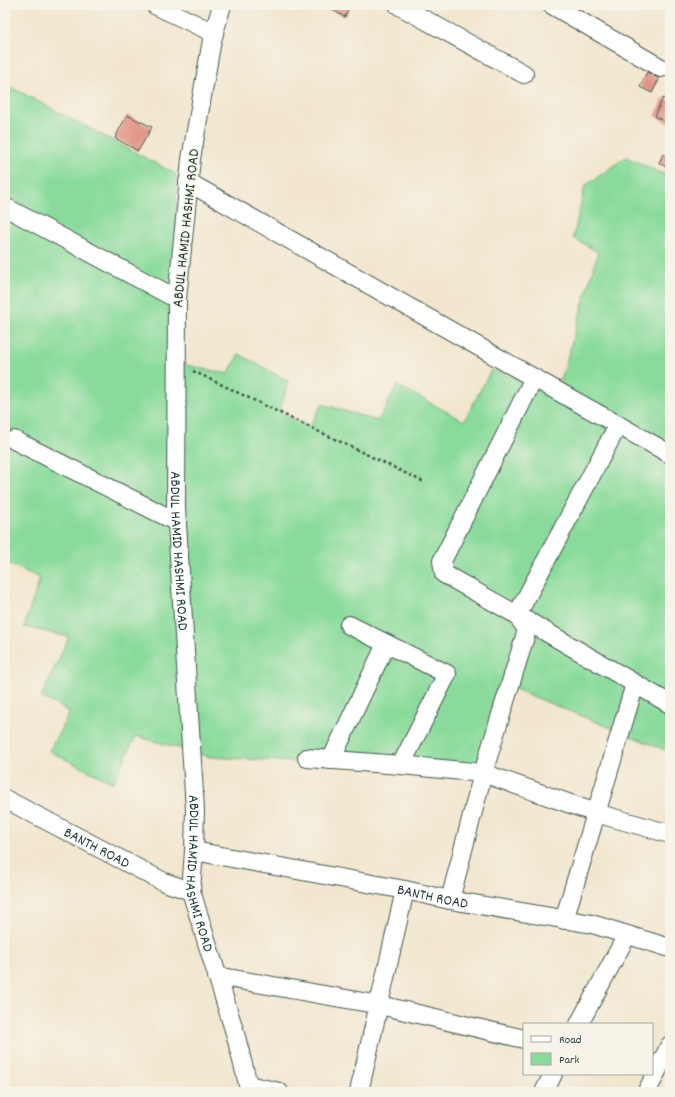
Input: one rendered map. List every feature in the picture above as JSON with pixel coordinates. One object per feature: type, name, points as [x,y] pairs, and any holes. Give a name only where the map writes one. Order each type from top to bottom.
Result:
[{"type":"street","points":[[155,5],[214,33]]},
{"type":"street","name":"ABDUL HAMID HASHMI ROAD","points":[[222,5],[214,33],[191,159],[177,299],[177,522],[195,809],[191,891],[235,1033],[249,1088]]},
{"type":"street","points":[[398,5],[524,74]]},
{"type":"street","points":[[552,5],[661,68]]},
{"type":"street","points":[[188,182],[670,454]]},
{"type":"street","points":[[5,207],[177,299]]},
{"type":"street","points":[[534,378],[442,561],[444,574],[670,704]]},
{"type":"street","points":[[517,615],[618,425]]},
{"type":"street","points":[[14,440],[177,522]]},
{"type":"street","points":[[450,900],[483,773],[527,630],[517,615]]},
{"type":"street","points":[[349,625],[447,674],[402,765]]},
{"type":"street","points":[[331,760],[386,644]]},
{"type":"street","points":[[564,920],[635,684]]},
{"type":"street","points":[[307,758],[483,773],[596,813],[670,834]]},
{"type":"street","name":"BANTH ROAD","points":[[5,798],[164,882],[191,891]]},
{"type":"street","name":"BANTH ROAD","points":[[194,851],[405,890],[450,900],[592,924],[670,948]]},
{"type":"street","points":[[359,1092],[380,1006],[405,890]]},
{"type":"street","points":[[580,1023],[627,934]]},
{"type":"street","points":[[217,976],[380,1006],[523,1038]]},
{"type":"street","points":[[647,1092],[670,1045]]},
{"type":"street","points":[[544,1092],[552,1075]]},
{"type":"street","points":[[249,1088],[279,1092]]},
{"type":"path","points":[[177,363],[424,482]]},
{"type":"green space","points":[[5,84],[176,174],[177,363],[228,374],[239,354],[288,381],[280,412],[309,427],[322,404],[378,421],[397,385],[464,421],[491,370],[558,391],[598,252],[573,238],[585,186],[626,157],[670,177],[670,752],[510,687],[483,773],[210,757],[136,736],[113,783],[49,751],[70,712],[41,697],[69,637],[24,627],[40,578],[5,562]]},
{"type":"building","points":[[328,5],[350,5],[345,17],[327,7]]},
{"type":"building","points":[[647,72],[659,79],[652,93],[640,87]]},
{"type":"building","points":[[663,98],[670,101],[670,125],[655,116]]},
{"type":"building","points":[[127,115],[152,127],[138,151],[115,138]]},
{"type":"building","points":[[663,154],[670,158],[670,169],[659,163]]}]
